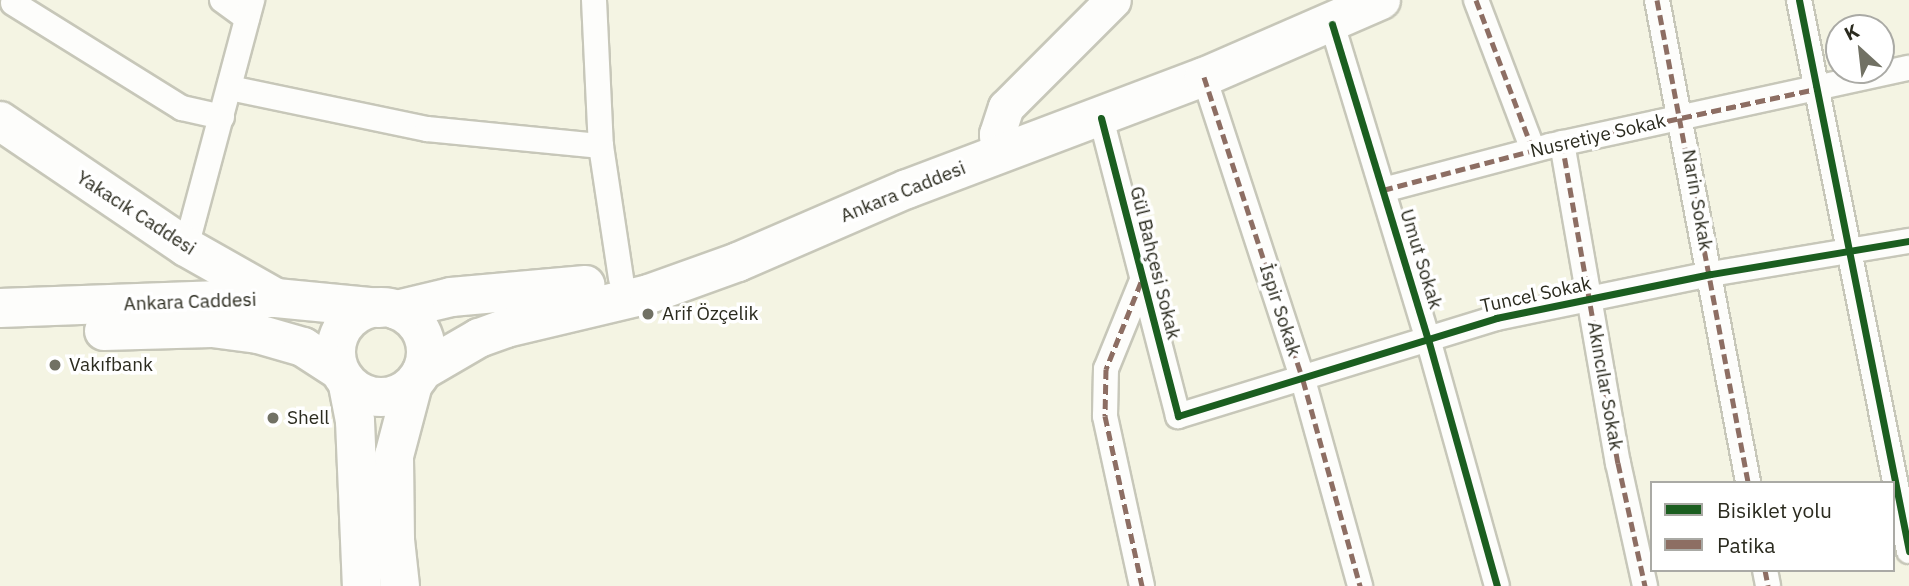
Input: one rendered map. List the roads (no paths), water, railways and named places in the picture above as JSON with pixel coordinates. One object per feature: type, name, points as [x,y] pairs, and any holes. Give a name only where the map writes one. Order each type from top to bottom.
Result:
[{"type":"main road","name":"Ankara Caddesi","points":[[0,332],[212,328],[258,334],[303,347],[341,377],[378,397],[417,378],[479,338],[538,318],[677,285],[1151,79],[1334,12],[1381,0]]},
{"type":"main road","name":"Ankara Caddesi","points":[[0,308],[276,299],[388,309],[451,297],[621,279],[719,245],[849,187],[998,144],[1101,118],[1204,77],[1334,12]]},
{"type":"main road","name":"Yakacık Caddesi","points":[[0,121],[186,247],[276,299]]},
{"type":"main road","points":[[182,301],[200,278],[197,263],[186,247]]},
{"type":"main road","points":[[362,586],[355,421],[335,349],[342,329],[358,315],[388,309],[415,321],[426,339],[394,456],[395,540],[401,586]]},
{"type":"street","points":[[186,247],[250,9],[222,0]]},
{"type":"street","points":[[594,0],[600,146],[621,279]]},
{"type":"street","points":[[998,144],[1006,107],[1113,0]]},
{"type":"street","points":[[1476,0],[1533,150]]},
{"type":"street","name":"Narin Sokak","points":[[1657,0],[1683,117],[1748,481]]},
{"type":"street","points":[[1799,0],[1895,481]]},
{"type":"street","points":[[11,4],[182,108],[222,117]]},
{"type":"street","name":"Umut Sokak","points":[[1334,12],[1497,586]]},
{"type":"street","name":"Nusretiye Sokak","points":[[1383,190],[1562,143],[1909,68]]},
{"type":"street","name":"İspir Sokak","points":[[1204,77],[1303,380],[1360,586]]},
{"type":"street","points":[[230,88],[427,129],[600,146]]},
{"type":"street","name":"Gül Bahçesi Sokak","points":[[1101,118],[1178,416]]},
{"type":"street","name":"Akıncılar Sokak","points":[[1562,143],[1645,586]]},
{"type":"street","name":"Tuncel Sokak","points":[[1178,416],[1303,380],[1496,318],[1711,274],[1909,241]]},
{"type":"street","points":[[1142,586],[1109,453],[1105,416],[1106,369],[1143,278]]},
{"type":"street","points":[[1895,482],[1909,551]]},
{"type":"place","name":"Arif Özçelik","points":[[648,314]]},
{"type":"place","name":"Vakıfbank","points":[[55,365]]},
{"type":"place","name":"Shell","points":[[273,418]]}]
